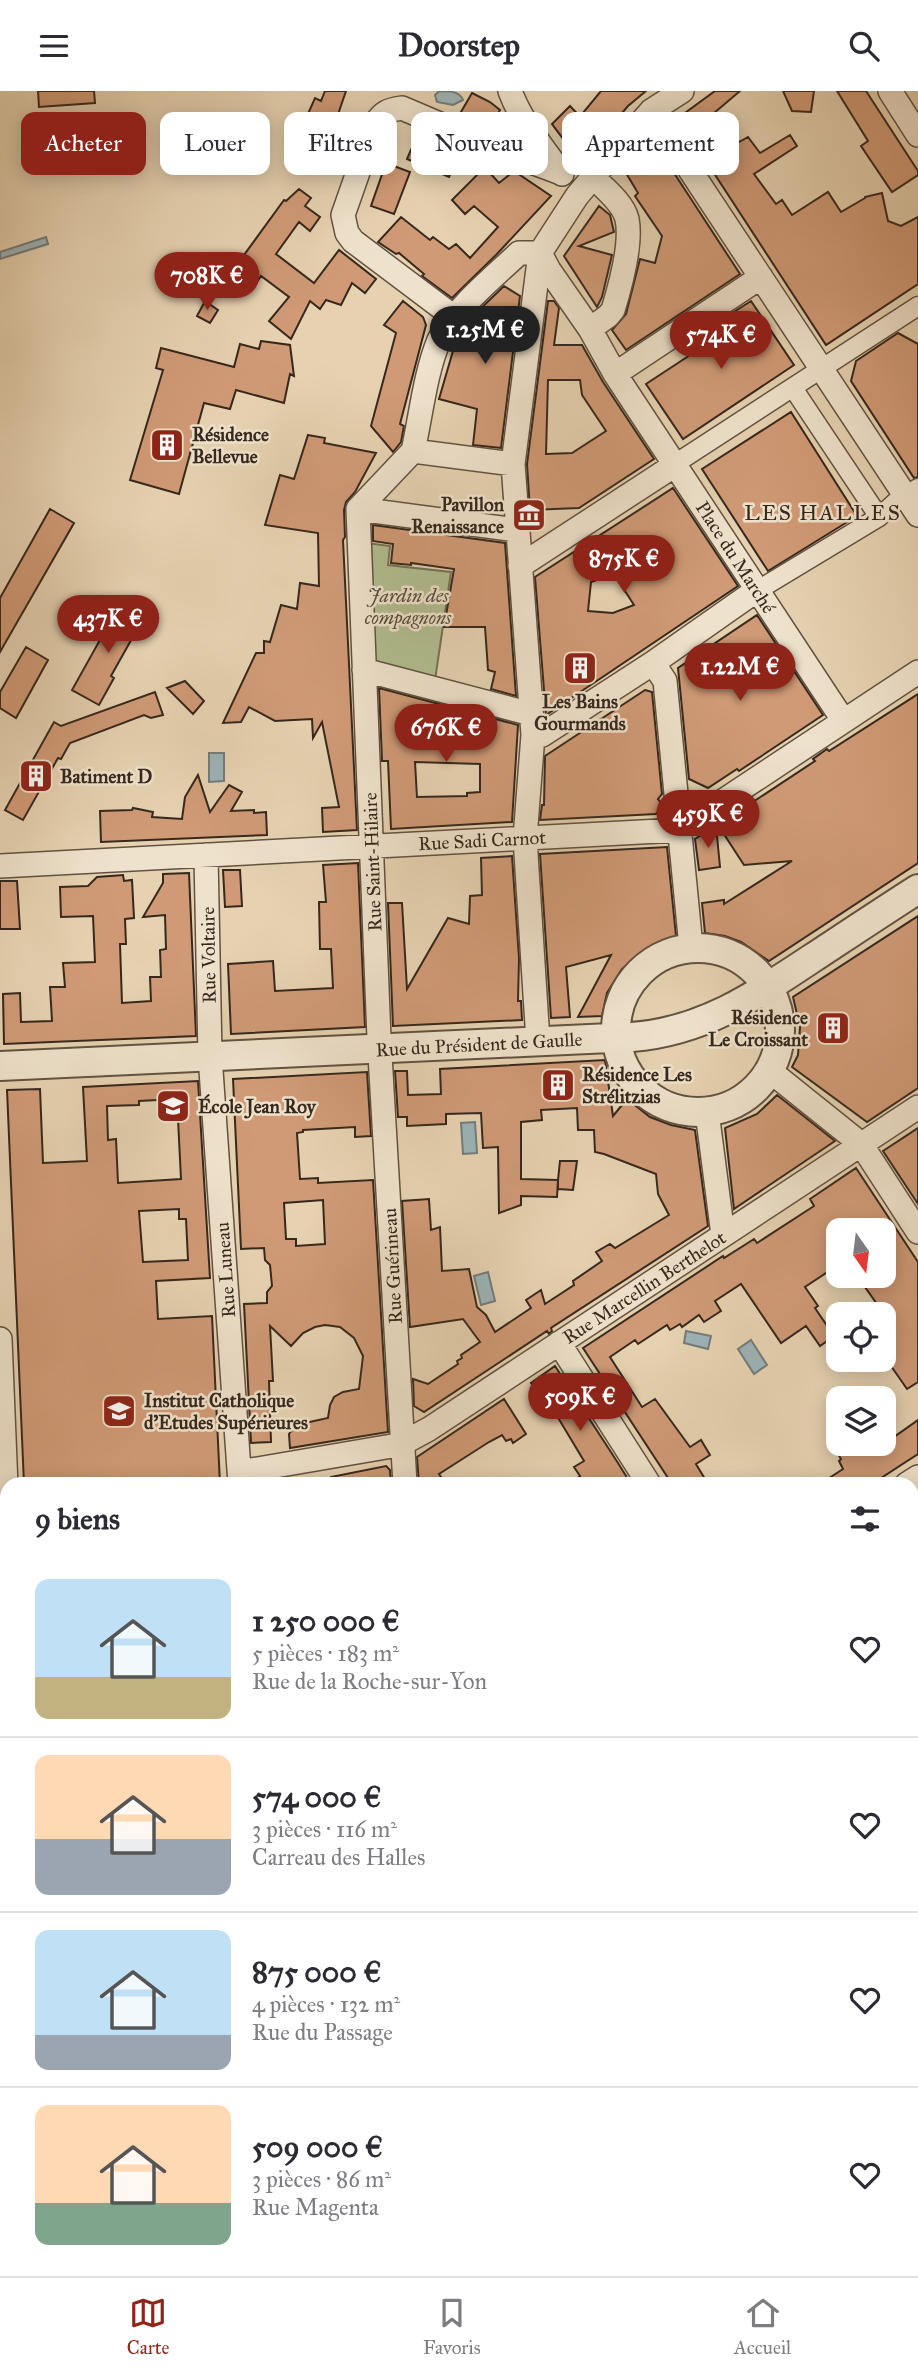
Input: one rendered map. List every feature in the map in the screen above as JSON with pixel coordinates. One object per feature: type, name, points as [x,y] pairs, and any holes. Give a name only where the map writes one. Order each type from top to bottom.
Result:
[{"type":"street","points":[[510,91],[520,112]]},
{"type":"street","points":[[538,1041],[525,838],[532,725],[513,464],[540,253],[577,196],[593,177],[651,111],[682,91]]},
{"type":"street","points":[[890,91],[918,135]]},
{"type":"street","points":[[411,112],[402,108],[389,110],[382,114],[375,124],[343,215],[347,233],[353,241],[454,317]]},
{"type":"street","points":[[364,670],[532,725],[542,735],[763,587],[914,499],[822,369],[651,111]]},
{"type":"street","points":[[548,155],[577,196]]},
{"type":"street","points":[[548,168],[561,173]]},
{"type":"street","points":[[590,328],[613,310],[626,259],[627,218],[616,200],[593,177]]},
{"type":"street","points":[[358,509],[413,451],[433,360],[440,339],[454,317],[519,253],[540,253]]},
{"type":"street","name":"Place du Marché","points":[[540,253],[590,328],[615,374],[679,462],[763,587],[843,720]]},
{"type":"street","points":[[615,374],[761,278]]},
{"type":"street","points":[[520,566],[918,306]]},
{"type":"street","points":[[793,388],[879,517]]},
{"type":"street","points":[[413,451],[513,464]]},
{"type":"street","points":[[358,509],[517,530]]},
{"type":"street","name":"Rue Saint-Hilaire","points":[[358,509],[379,1048]]},
{"type":"street","points":[[653,663],[665,681],[691,947]]},
{"type":"street","points":[[679,829],[843,720],[917,676]]},
{"type":"street","name":"Rue Sadi Carnot","points":[[0,866],[679,829]]},
{"type":"street","name":"Rue Voltaire","points":[[206,855],[210,1056]]},
{"type":"street","name":"Rue du Président de Gaulle","points":[[0,1066],[653,1035],[699,1024],[751,999],[918,889]]},
{"type":"street","points":[[691,947],[720,950],[754,969],[769,987],[779,1014],[780,1044],[770,1072],[758,1087],[743,1099],[707,1112],[670,1108],[653,1100],[627,1073],[620,1056],[615,1025],[621,1001],[629,985],[640,971],[654,960],[691,947]]},
{"type":"street","name":"Rue Guérineau","points":[[379,1048],[405,1477]]},
{"type":"street","name":"Rue Luneau","points":[[210,1056],[240,1477]]},
{"type":"street","points":[[770,1072],[861,1144],[918,1231]]},
{"type":"street","name":"Rue Marcellin Berthelot","points":[[245,1477],[403,1443],[429,1429],[918,1107]]},
{"type":"street","points":[[707,1112],[723,1235]]},
{"type":"street","points":[[0,1339],[6,1477]]},
{"type":"street","points":[[559,1343],[645,1477]]},
{"type":"green space","name":"Jardin des compagnons","points":[[367,543],[390,546],[388,565],[451,572],[435,680],[373,666]]},
{"type":"water","points":[[439,91],[456,93],[463,100],[453,105],[437,102],[435,95]]},
{"type":"water","points":[[46,237],[48,244],[0,259],[0,252]]},
{"type":"water","points":[[209,753],[224,753],[224,781],[209,782]]},
{"type":"water","points":[[475,1122],[477,1153],[463,1154],[461,1123]]},
{"type":"water","points":[[488,1272],[495,1301],[481,1305],[474,1276]]},
{"type":"water","points":[[686,1331],[711,1336],[708,1349],[684,1343]]},
{"type":"water","points":[[751,1340],[767,1365],[754,1374],[738,1349]]},
{"type":"building","points":[[38,91],[94,91],[95,103],[39,107]]},
{"type":"building","points":[[325,91],[346,91],[339,112],[309,112],[315,98],[321,101]]},
{"type":"building","points":[[601,91],[646,91],[623,112],[584,112]]},
{"type":"building","points":[[715,91],[740,91],[715,112],[686,112]]},
{"type":"building","points":[[783,91],[814,91],[811,112],[792,111]]},
{"type":"building","points":[[837,91],[866,91],[918,171],[918,175],[892,192],[861,146],[868,141]]},
{"type":"building","points":[[472,93],[500,110],[499,112],[461,112]]},
{"type":"building","points":[[570,106],[576,112],[564,112]]},
{"type":"building","points":[[562,114],[562,137],[552,124]]},
{"type":"building","points":[[790,135],[797,146],[754,174],[776,204],[782,200],[792,215],[828,192],[841,212],[865,197],[882,193],[888,221],[901,226],[918,217],[918,284],[826,345],[715,175],[739,175],[739,142],[748,137],[760,153]]},
{"type":"building","points":[[397,167],[410,172],[394,214],[371,206],[382,175],[397,175]]},
{"type":"building","points":[[477,175],[492,175],[499,183],[509,175],[520,175],[551,196],[452,298],[422,276],[424,274],[399,253],[396,254],[378,242],[401,217],[430,240],[433,237],[449,249],[456,244],[470,258],[498,227],[474,206],[465,214],[452,200]]},
{"type":"building","points":[[627,175],[675,175],[740,274],[626,350],[612,330],[626,314],[640,259],[655,263],[662,236],[635,196],[638,193]]},
{"type":"building","points":[[299,189],[311,198],[305,206],[320,217],[310,231],[299,222],[276,254],[314,283],[339,250],[376,279],[365,293],[352,283],[341,305],[326,300],[320,309],[310,301],[291,339],[269,321],[289,297],[261,276],[257,282],[236,266],[284,200]]},
{"type":"building","points":[[599,206],[610,215],[614,232],[579,246],[612,255],[597,307],[564,256]]},
{"type":"building","points":[[504,286],[520,296],[501,448],[473,445],[477,409],[439,399],[457,336]]},
{"type":"building","points":[[205,301],[218,310],[210,323],[197,316]]},
{"type":"building","points":[[403,301],[423,317],[426,325],[400,424],[404,426],[401,442],[393,452],[371,426],[396,333],[384,325]]},
{"type":"building","points":[[548,301],[554,301],[559,308],[554,345],[582,345],[654,459],[579,508],[530,510],[527,464]],"holes":[[[548,380],[580,380],[582,395],[606,431],[572,453],[546,454]]]},
{"type":"building","points":[[751,301],[794,365],[683,439],[646,384],[719,336],[712,326]]},
{"type":"building","points":[[898,333],[918,344],[918,477],[914,478],[851,381],[856,361]]},
{"type":"building","points":[[261,341],[290,345],[294,376],[290,374],[284,403],[236,390],[230,409],[204,403],[179,494],[130,480],[163,370],[156,368],[161,348],[234,367],[240,344],[259,349]]},
{"type":"building","points":[[791,412],[857,516],[768,571],[702,469]]},
{"type":"building","points":[[308,435],[325,438],[324,443],[376,453],[355,492],[346,502],[344,510],[343,540],[357,830],[323,832],[322,808],[339,807],[322,722],[313,738],[312,719],[275,721],[249,707],[241,722],[223,723],[256,653],[264,653],[264,641],[270,642],[281,605],[297,609],[300,583],[319,586],[318,533],[265,525],[280,475],[294,479]]},
{"type":"building","points":[[673,488],[738,586],[546,715],[535,577]],"holes":[[[614,574],[634,605],[613,613],[588,611],[591,582]]]},
{"type":"building","points":[[50,509],[74,523],[0,652],[0,598]]},
{"type":"building","points":[[373,525],[505,543],[516,696],[491,689],[495,672],[488,670],[485,627],[444,627],[454,569],[391,563],[393,544],[373,541]]},
{"type":"building","points":[[120,604],[144,617],[111,676],[114,678],[99,705],[72,690]]},
{"type":"building","points":[[757,615],[823,715],[739,771],[737,769],[708,788],[689,779],[678,668]]},
{"type":"building","points":[[26,647],[48,660],[16,718],[0,708],[0,692]]},
{"type":"building","points":[[185,681],[204,701],[193,714],[167,688]]},
{"type":"building","points":[[379,688],[518,725],[512,822],[391,829],[388,761],[382,761]],"holes":[[[415,762],[480,764],[480,792],[467,793],[467,796],[417,797]]]},
{"type":"building","points":[[645,690],[652,692],[662,794],[658,799],[663,806],[656,814],[540,820],[544,805],[545,756]]},
{"type":"building","points":[[155,692],[163,715],[151,718],[144,715],[70,743],[61,759],[58,758],[23,820],[5,810],[54,722],[61,726]]},
{"type":"building","points":[[918,694],[918,863],[769,961],[741,942],[705,933],[702,903],[724,900],[724,904],[792,861],[744,865],[718,825],[815,761],[813,759],[827,749],[829,751]]},
{"type":"building","points":[[198,775],[210,812],[229,785],[242,792],[231,811],[266,812],[267,835],[101,842],[100,811],[133,808],[153,812],[152,817],[182,819],[185,797]]},
{"type":"building","points":[[716,826],[720,867],[699,870],[695,839]]},
{"type":"building","points":[[667,847],[676,936],[651,947],[622,969],[607,993],[602,1016],[578,1017],[611,955],[566,967],[570,1017],[551,1018],[540,854]]},
{"type":"building","points":[[512,856],[519,958],[518,1001],[521,1001],[522,1020],[393,1026],[388,903],[402,903],[407,989],[448,918],[469,924],[470,896],[482,895],[481,858]]},
{"type":"building","points":[[358,863],[365,1027],[231,1034],[228,964],[273,961],[275,991],[333,988],[331,949],[320,949],[319,902],[326,902],[323,865]]},
{"type":"building","points":[[223,870],[240,870],[242,906],[225,907]]},
{"type":"building","points":[[189,873],[196,1036],[4,1044],[3,994],[20,993],[21,1022],[52,1021],[50,987],[65,987],[63,963],[95,962],[93,916],[61,917],[60,887],[88,886],[97,877],[123,875],[124,881],[132,880],[134,918],[125,919],[126,944],[120,944],[122,1003],[151,1001],[150,977],[161,977],[160,950],[166,949],[165,915],[143,917],[163,883],[163,874]]},
{"type":"building","points":[[0,881],[17,881],[20,929],[0,929]]},
{"type":"building","points":[[918,916],[918,1088],[867,1122],[792,1067],[798,1055],[800,1027],[793,997]]},
{"type":"building","points":[[605,1060],[613,1116],[627,1099],[650,1117],[695,1130],[708,1226],[551,1328],[549,1334],[547,1331],[424,1412],[414,1406],[413,1379],[428,1384],[458,1364],[461,1355],[480,1342],[463,1319],[410,1327],[402,1201],[429,1199],[431,1230],[440,1227],[442,1271],[469,1269],[477,1307],[486,1315],[495,1332],[531,1308],[526,1300],[541,1290],[545,1304],[574,1285],[573,1281],[602,1261],[596,1252],[610,1244],[615,1248],[669,1215],[658,1194],[656,1174],[595,1152],[594,1130],[578,1130],[577,1108],[541,1110],[542,1120],[521,1122],[521,1179],[558,1180],[557,1197],[521,1196],[521,1205],[499,1213],[498,1147],[483,1148],[481,1113],[446,1114],[446,1124],[407,1126],[407,1117],[398,1117],[395,1071],[407,1071],[408,1095],[441,1094],[440,1069]]},
{"type":"building","points":[[367,1072],[371,1136],[355,1137],[355,1127],[303,1130],[297,1133],[300,1179],[318,1178],[318,1183],[373,1180],[388,1432],[290,1448],[289,1434],[296,1425],[328,1418],[334,1397],[359,1389],[363,1356],[354,1338],[340,1327],[315,1327],[303,1333],[291,1346],[270,1326],[273,1381],[269,1381],[271,1442],[251,1443],[244,1304],[267,1303],[267,1292],[272,1286],[270,1265],[265,1260],[264,1248],[241,1249],[233,1079]],"holes":[[[323,1200],[325,1244],[296,1246],[296,1239],[286,1239],[284,1203]]]},
{"type":"building","points":[[198,1081],[210,1278],[156,1281],[158,1319],[212,1316],[220,1477],[24,1477],[7,1090],[40,1089],[43,1163],[87,1161],[83,1087]],"holes":[[[177,1099],[181,1179],[118,1183],[116,1139],[108,1140],[107,1106],[139,1105],[139,1101]],[[179,1209],[179,1219],[186,1219],[188,1260],[143,1262],[139,1211]]]},
{"type":"building","points":[[777,1095],[835,1141],[734,1209],[725,1128],[757,1114]]},
{"type":"building","points":[[918,1128],[918,1204],[883,1151]]},
{"type":"building","points":[[560,1161],[577,1161],[573,1190],[558,1189]]},
{"type":"building","points":[[856,1168],[889,1218],[826,1218],[826,1273],[805,1287],[826,1324],[826,1342],[820,1346],[806,1326],[781,1343],[741,1284],[715,1301],[721,1311],[704,1322],[699,1315],[682,1327],[680,1324],[670,1330],[667,1325],[638,1344],[635,1340],[610,1357],[642,1407],[655,1399],[690,1447],[701,1440],[710,1455],[696,1464],[704,1477],[667,1477],[583,1348],[723,1256],[724,1258],[754,1239],[757,1243],[814,1206],[810,1199]]},
{"type":"building","points":[[896,1229],[918,1262],[918,1382],[907,1389],[895,1372],[896,1302],[876,1302],[866,1288],[896,1288]]},
{"type":"building","points":[[555,1366],[626,1477],[579,1477],[574,1467],[584,1461],[548,1401],[544,1403],[531,1383]]},
{"type":"building","points":[[504,1399],[526,1434],[513,1443],[511,1439],[506,1441],[502,1435],[439,1474],[441,1477],[418,1477],[417,1457]]},
{"type":"building","points":[[918,1420],[918,1454],[883,1477],[831,1477],[843,1469],[839,1461],[839,1456],[896,1456],[896,1436]]},
{"type":"building","points":[[386,1466],[390,1470],[390,1477],[331,1477]]},
{"type":"place","name":"Résidence Bellevue","points":[[167,445]]},
{"type":"place","name":"Pavillon Renaissance","points":[[529,515]]},
{"type":"place","name":"Les Bains Gourmands","points":[[580,668]]},
{"type":"place","name":"Batiment D","points":[[36,776]]},
{"type":"place","name":"Résidence Le Croissant","points":[[833,1028]]},
{"type":"place","name":"Résidence Les Strélitzias","points":[[558,1085]]},
{"type":"place","name":"École Jean Roy","points":[[173,1106]]},
{"type":"place","name":"Institut Catholique d'Etudes Supérieures","points":[[119,1411]]},
{"type":"district","name":"LES HALLES","points":[[823,513]]}]
